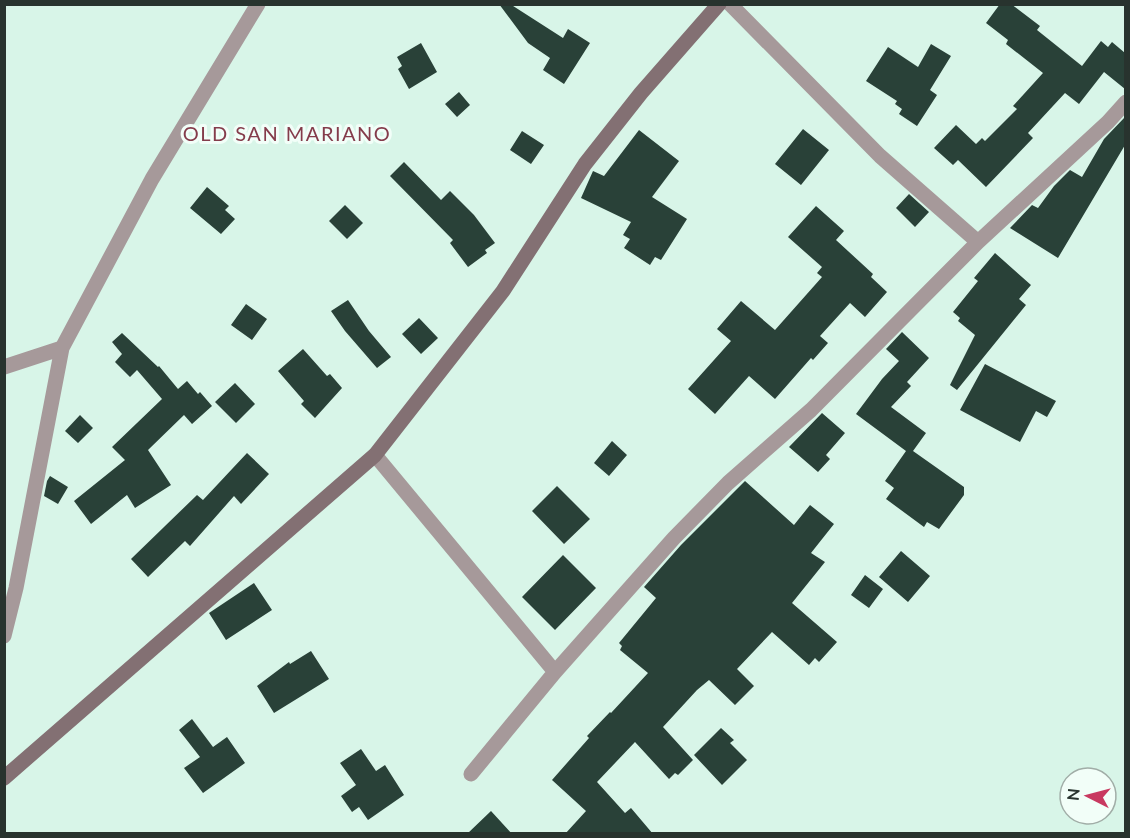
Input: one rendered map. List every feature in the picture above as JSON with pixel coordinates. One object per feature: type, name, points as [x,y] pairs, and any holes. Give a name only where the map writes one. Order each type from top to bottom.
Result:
[{"type":"street","points":[[4,636],[16,588],[62,348],[152,179],[258,4]]},
{"type":"street","points":[[4,778],[375,455],[503,291],[585,164],[641,93],[719,4]]},
{"type":"street","points":[[730,4],[880,156],[978,242]]},
{"type":"street","points":[[471,774],[555,672],[674,538],[728,483],[811,410],[978,242],[1108,122],[1125,102]]},
{"type":"street","points":[[4,367],[62,348]]},
{"type":"street","points":[[375,455],[555,672]]},
{"type":"building","points":[[499,4],[510,4],[563,38],[568,29],[590,43],[564,84],[543,70],[550,58],[528,43]]},
{"type":"building","points":[[1000,4],[1011,4],[1040,26],[1037,30],[1082,66],[1101,41],[1108,47],[1112,42],[1125,53],[1125,89],[1104,72],[1079,104],[1065,93],[1028,133],[1033,138],[986,187],[958,160],[953,165],[934,148],[956,125],[976,144],[982,138],[985,141],[1017,109],[1013,106],[1043,73],[1006,44],[1008,40],[986,23]]},
{"type":"building","points":[[421,43],[437,72],[409,89],[398,69],[402,66],[397,57]]},
{"type":"building","points":[[931,44],[951,56],[930,90],[937,95],[917,126],[899,114],[902,109],[895,104],[897,101],[866,81],[888,47],[918,67]]},
{"type":"building","points":[[459,92],[470,105],[457,117],[445,104]]},
{"type":"building","points":[[1125,117],[1125,145],[1058,258],[1010,228],[1032,205],[1038,208],[1054,186],[1070,170],[1082,177],[1104,139]]},
{"type":"building","points":[[803,129],[829,150],[801,185],[775,164]]},
{"type":"building","points":[[639,130],[679,161],[652,197],[687,219],[661,260],[655,257],[650,265],[624,248],[630,239],[623,235],[631,222],[581,198],[593,171],[604,176]]},
{"type":"building","points":[[522,131],[544,145],[531,164],[510,150]]},
{"type":"building","points":[[404,162],[441,200],[450,191],[474,215],[495,243],[485,250],[487,253],[468,267],[450,243],[453,240],[390,176]]},
{"type":"building","points":[[207,187],[229,206],[225,210],[235,219],[221,234],[190,208]]},
{"type":"building","points":[[909,194],[929,212],[915,227],[896,208]]},
{"type":"building","points":[[345,205],[363,223],[347,239],[329,221]]},
{"type":"building","points":[[816,206],[844,231],[836,240],[873,274],[871,277],[887,292],[865,317],[850,303],[820,336],[828,343],[813,360],[811,358],[775,399],[749,376],[715,414],[688,389],[731,341],[717,329],[741,301],[775,330],[822,277],[817,273],[822,267],[788,237]]},
{"type":"building","points":[[995,253],[1031,285],[1019,299],[1026,305],[957,390],[950,385],[975,335],[958,321],[960,318],[953,312],[978,281],[974,278]]},
{"type":"building","points":[[348,300],[369,331],[391,357],[377,368],[331,311]]},
{"type":"building","points":[[246,304],[267,319],[252,340],[231,325]]},
{"type":"building","points":[[419,318],[438,338],[421,354],[402,334]]},
{"type":"building","points":[[902,332],[929,358],[907,382],[911,386],[891,407],[926,433],[913,451],[964,487],[964,495],[939,529],[927,522],[924,527],[886,499],[894,488],[885,481],[906,451],[856,414],[882,379],[899,361],[886,349]]},
{"type":"building","points":[[122,333],[159,366],[178,389],[187,381],[212,406],[192,424],[184,415],[148,450],[171,485],[135,508],[127,495],[91,524],[74,501],[125,460],[112,447],[162,399],[137,370],[130,377],[115,362],[122,354],[112,342]]},
{"type":"building","points":[[303,349],[327,376],[330,374],[342,388],[315,418],[301,404],[304,401],[278,371]]},
{"type":"building","points":[[985,364],[1056,401],[1047,417],[1036,411],[1020,442],[960,410]]},
{"type":"building","points":[[235,383],[255,404],[236,423],[215,402]]},
{"type":"building","points":[[822,413],[845,433],[826,455],[830,459],[818,472],[789,447]]},
{"type":"building","points":[[80,415],[93,428],[78,443],[65,431]]},
{"type":"building","points":[[612,441],[627,455],[609,476],[594,463]]},
{"type":"building","points":[[247,453],[269,474],[241,504],[234,496],[190,546],[185,541],[148,577],[131,559],[197,495],[203,500]]},
{"type":"building","points":[[50,476],[68,487],[58,504],[44,496]]},
{"type":"building","points":[[745,481],[794,525],[810,505],[834,524],[811,553],[825,562],[792,603],[837,642],[819,662],[815,658],[809,665],[772,632],[737,669],[754,686],[735,705],[709,680],[697,690],[663,727],[693,760],[678,775],[675,773],[669,779],[635,742],[597,782],[625,813],[631,808],[653,834],[565,834],[586,811],[552,780],[589,738],[587,736],[648,673],[620,650],[622,646],[619,643],[656,598],[644,587],[681,545]]},
{"type":"building","points":[[557,486],[590,519],[564,544],[532,511]]},
{"type":"building","points":[[901,551],[930,576],[908,602],[879,577]]},
{"type":"building","points":[[563,555],[596,588],[555,630],[522,597]]},
{"type":"building","points":[[865,575],[883,589],[869,608],[851,595]]},
{"type":"building","points":[[254,583],[272,610],[226,640],[209,613]]},
{"type":"building","points":[[311,651],[329,679],[274,713],[257,686],[289,662],[290,664]]},
{"type":"building","points":[[192,719],[213,747],[227,737],[245,763],[203,793],[184,768],[200,757],[179,730]]},
{"type":"building","points":[[721,728],[734,740],[730,743],[747,760],[722,785],[694,755]]},
{"type":"building","points":[[361,749],[376,771],[385,765],[404,795],[368,820],[359,807],[352,812],[341,796],[356,785],[340,763]]},
{"type":"building","points":[[491,811],[512,834],[467,834]]},
{"type":"district","name":"OLD SAN MARIANO","points":[[287,134]]}]
